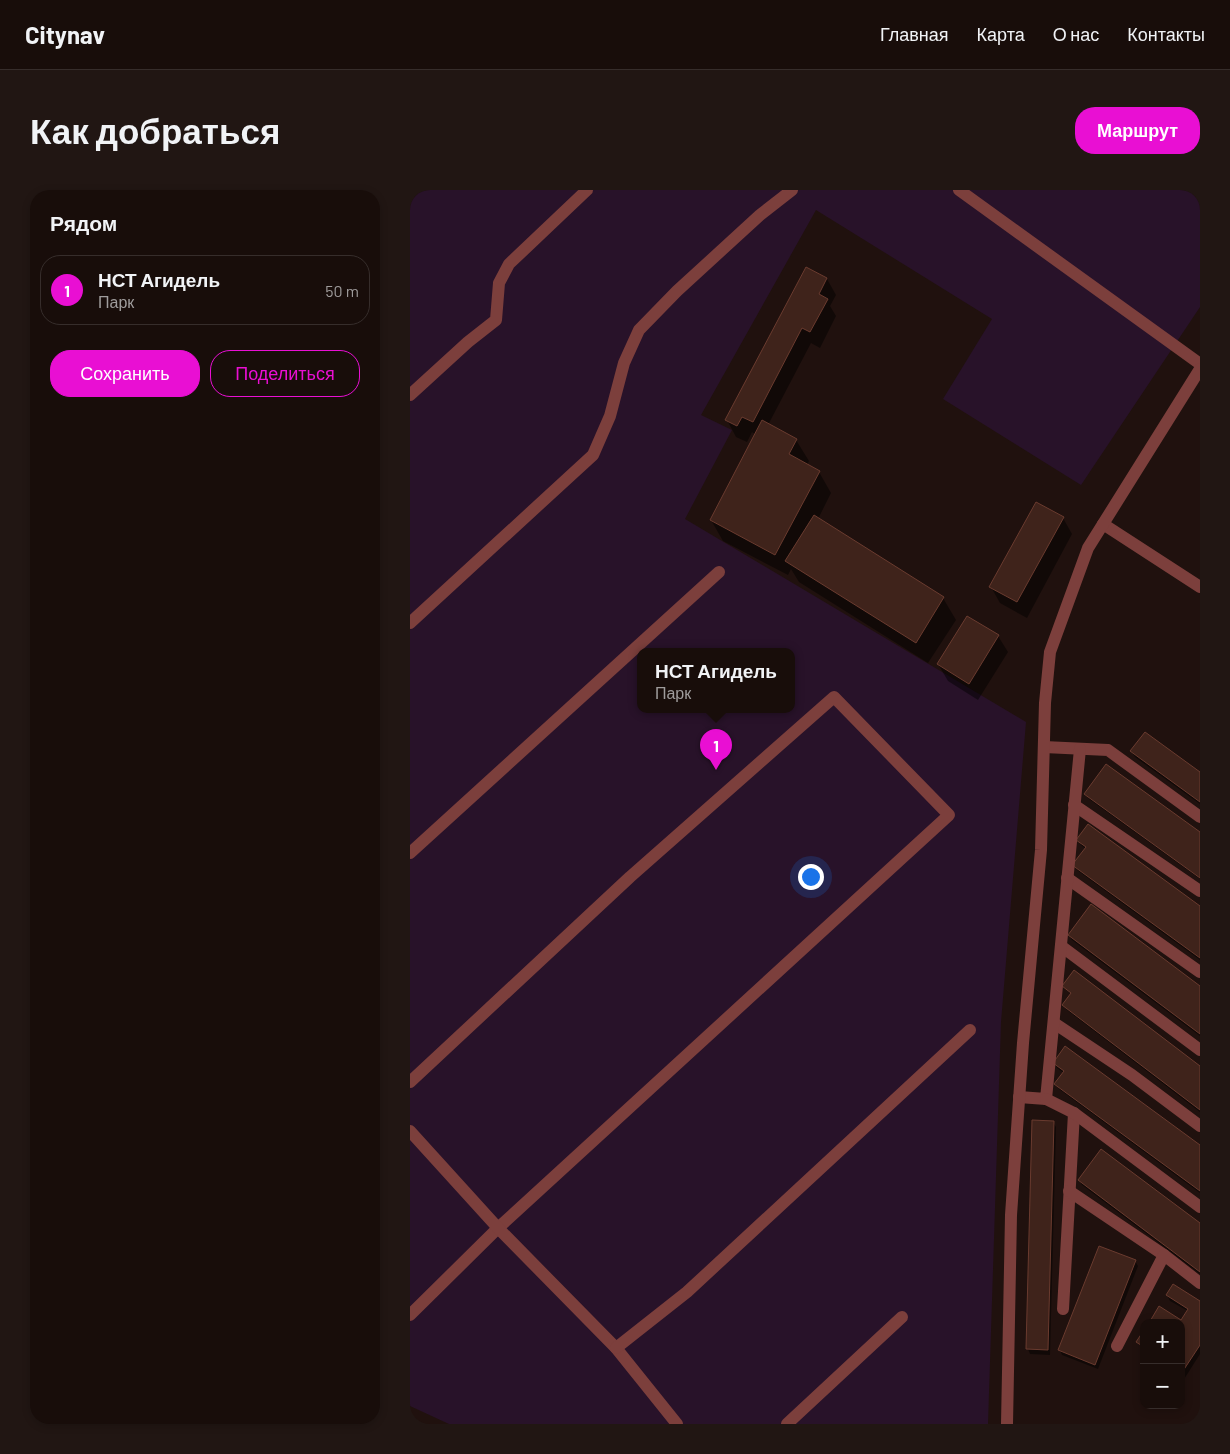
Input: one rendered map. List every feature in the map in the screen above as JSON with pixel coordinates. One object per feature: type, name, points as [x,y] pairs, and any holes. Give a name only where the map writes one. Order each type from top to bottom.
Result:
[{"type":"street","points":[[410,396],[468,342],[496,320],[499,283],[510,264],[587,190]]},
{"type":"street","points":[[410,623],[593,455],[610,416],[624,363],[639,330],[690,279],[760,215],[792,190]]},
{"type":"street","points":[[960,190],[1200,364]]},
{"type":"street","points":[[1007,1424],[1011,1215],[1041,850],[1045,703],[1050,652],[1088,548],[1200,369]]},
{"type":"street","points":[[1103,524],[1200,587]]},
{"type":"street","points":[[410,853],[719,572]]},
{"type":"street","points":[[410,1082],[630,877],[834,697],[949,815],[498,1228],[410,1315]]},
{"type":"street","points":[[1044,747],[1108,750],[1200,816]]},
{"type":"street","points":[[1046,1099],[1080,749]]},
{"type":"street","points":[[1074,805],[1200,891]]},
{"type":"street","points":[[1067,878],[1200,972]]},
{"type":"street","points":[[1061,946],[1200,1050]]},
{"type":"street","points":[[1054,1023],[1132,1075],[1200,1126]]},
{"type":"street","points":[[616,1348],[687,1292],[970,1030]]},
{"type":"street","points":[[1020,1098],[1046,1099],[1074,1113],[1200,1207]]},
{"type":"street","points":[[1062,1309],[1074,1113]]},
{"type":"street","points":[[410,1131],[498,1228],[616,1348],[677,1424]]},
{"type":"street","points":[[1070,1191],[1164,1255],[1200,1283]]},
{"type":"street","points":[[1117,1346],[1164,1255]]},
{"type":"street","points":[[787,1424],[902,1317]]},
{"type":"shaded area","points":[[410,190],[1200,190],[1200,307],[1081,485],[943,399],[992,319],[816,210],[701,415],[732,430],[685,519],[1026,722],[1001,1022],[988,1424],[449,1424],[410,1406]]},
{"type":"building","points":[[806,267],[827,278],[819,294],[828,299],[810,332],[802,328],[753,422],[742,417],[737,426],[725,420]]},
{"type":"building","points":[[762,420],[797,439],[789,454],[820,471],[775,555],[710,520]]},
{"type":"building","points":[[1036,502],[1064,517],[1017,602],[989,587]]},
{"type":"building","points":[[814,515],[944,597],[916,643],[785,561]]},
{"type":"building","points":[[967,616],[999,635],[969,684],[937,664]]},
{"type":"building","points":[[1145,732],[1200,772],[1200,802],[1130,751]]},
{"type":"building","points":[[1106,764],[1200,832],[1200,878],[1084,794]]},
{"type":"building","points":[[1088,824],[1200,906],[1200,958],[1072,865],[1086,847],[1076,840]]},
{"type":"building","points":[[1091,904],[1200,986],[1200,1034],[1068,935]]},
{"type":"building","points":[[1074,970],[1200,1066],[1200,1110],[1062,1005],[1071,993],[1062,986]]},
{"type":"building","points":[[1065,1046],[1200,1145],[1200,1191],[1054,1084],[1064,1071],[1053,1063]]},
{"type":"building","points":[[1032,1120],[1054,1121],[1048,1350],[1026,1349]]},
{"type":"building","points":[[1101,1149],[1200,1223],[1200,1272],[1078,1180]]},
{"type":"building","points":[[1099,1246],[1136,1260],[1095,1365],[1058,1350]]},
{"type":"building","points":[[1173,1284],[1200,1301],[1200,1345],[1185,1368],[1185,1319],[1182,1319],[1188,1309],[1166,1295]]},
{"type":"building","points":[[1159,1306],[1179,1319],[1151,1319]]},
{"type":"building","points":[[1140,1336],[1140,1344],[1136,1342]]},
{"type":"place","name":"НСТ Агидель","points":[[716,770]]}]
